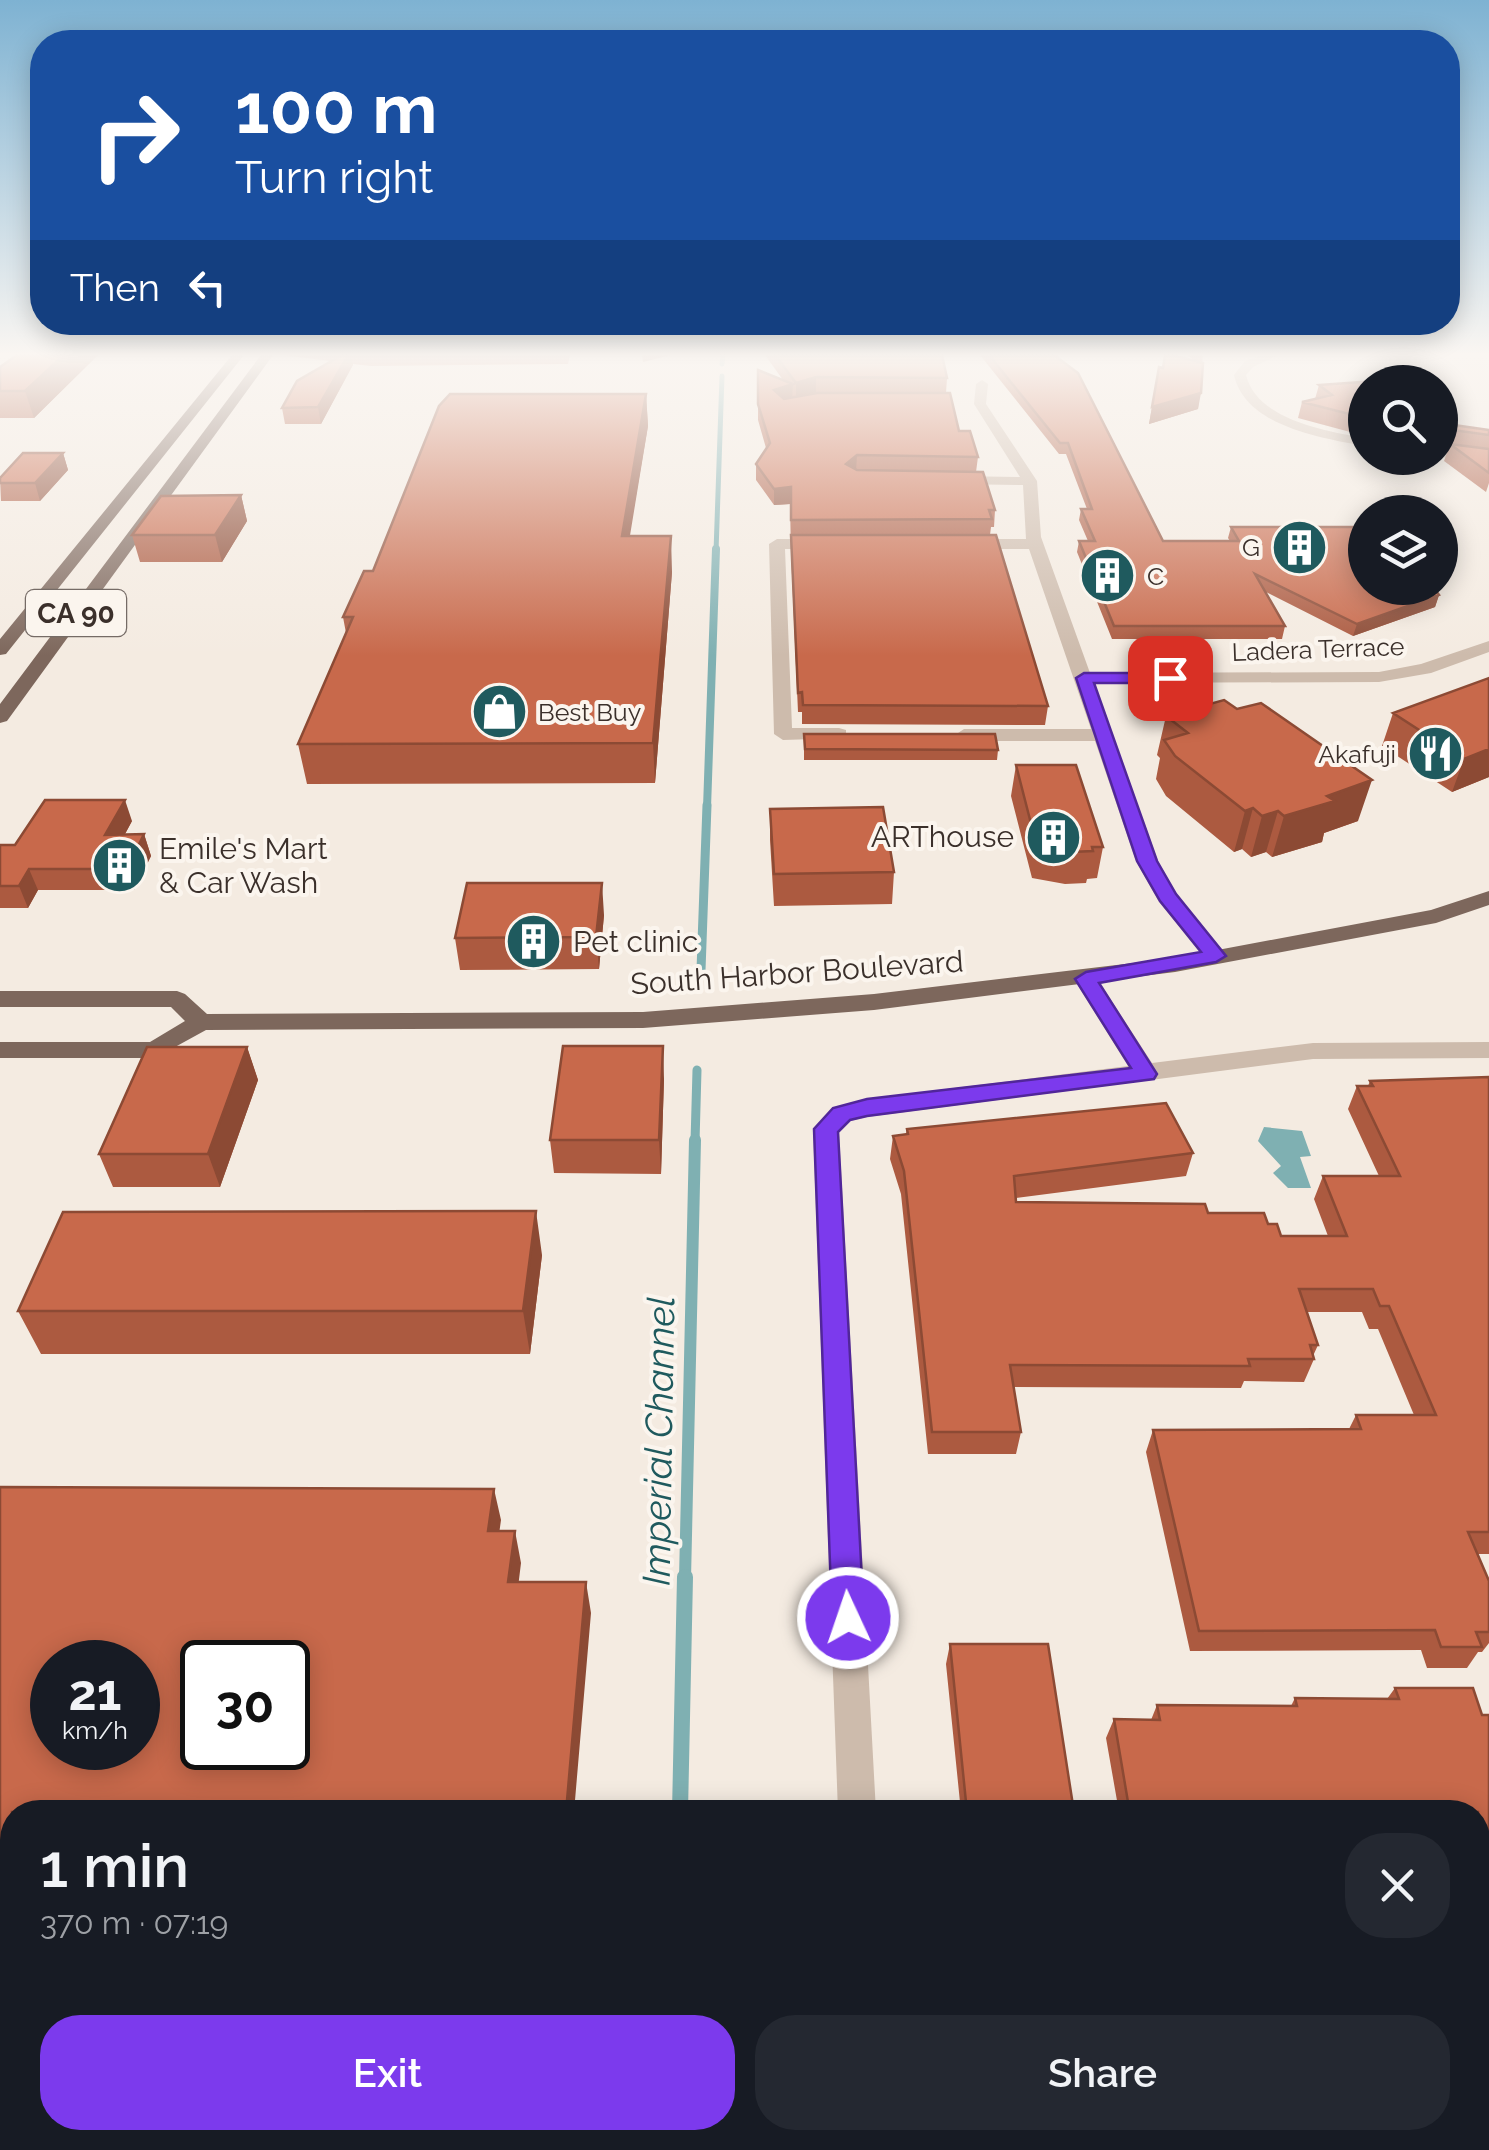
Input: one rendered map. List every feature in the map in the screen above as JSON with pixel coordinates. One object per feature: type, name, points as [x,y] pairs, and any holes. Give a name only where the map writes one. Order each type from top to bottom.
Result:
[{"type":"main road","name":"CA 90","points":[[0,650],[155,455]]},
{"type":"main road","name":"CA 90","points":[[0,717],[192,455]]},
{"type":"main road","points":[[86,598],[70,596],[66,589],[102,542],[95,528]]},
{"type":"main road","name":"South Harbor Boulevard","points":[[0,998],[177,999],[201,1022],[643,1020],[874,1002],[1086,979],[1436,916],[1489,898]]},
{"type":"main road","points":[[0,1050],[155,1050],[201,1022]]},
{"type":"street","points":[[1011,455],[1030,481],[1029,515],[1036,544],[1152,871],[1176,910],[1216,956]]},
{"type":"street","points":[[1458,456],[1489,460]]},
{"type":"street","points":[[934,480],[1030,481]]},
{"type":"street","points":[[854,544],[777,544],[783,734],[862,734]]},
{"type":"street","points":[[950,544],[1036,544]]},
{"type":"street","name":"Ladera Terrace","points":[[1084,678],[1369,678],[1418,670],[1489,646]]},
{"type":"street","points":[[940,734],[1104,735]]},
{"type":"street","points":[[1086,979],[1146,1074]]},
{"type":"street","points":[[856,1800],[826,1129],[842,1114],[867,1108],[1314,1051],[1489,1050]]},
{"type":"water","points":[[1264,1127],[1302,1131],[1311,1156],[1300,1157],[1311,1188],[1288,1188],[1273,1173],[1281,1166],[1258,1141]]},
{"type":"building","points":[[21,455],[61,455],[35,483],[0,483],[0,478]]},
{"type":"building","points":[[419,455],[636,455],[622,536],[671,536],[653,743],[298,744],[353,617],[343,617],[364,571],[373,571]]},
{"type":"building","points":[[762,455],[857,455],[846,464],[857,470],[983,472],[995,510],[989,510],[992,519],[791,520],[791,487],[774,489],[756,464]]},
{"type":"building","points":[[877,455],[977,455],[978,457]]},
{"type":"building","points":[[1072,455],[1120,455],[1163,541],[1239,541],[1231,527],[1348,527],[1348,605],[1411,605],[1357,624],[1255,574],[1285,626],[1114,626],[1079,541],[1095,541],[1081,509],[1092,509]]},
{"type":"building","points":[[1465,455],[1489,455],[1489,473]]},
{"type":"building","points":[[241,495],[215,535],[132,535],[161,496]]},
{"type":"building","points":[[791,535],[996,535],[1048,706],[803,705],[802,692],[798,693]]},
{"type":"building","points":[[1489,678],[1489,749],[1464,759],[1393,713]]},
{"type":"building","points":[[1224,700],[1237,709],[1261,703],[1372,780],[1327,796],[1335,801],[1284,816],[1278,811],[1262,816],[1253,808],[1245,811],[1175,756],[1164,740],[1188,733],[1166,716]]},
{"type":"building","points":[[804,734],[995,734],[998,750],[805,749]]},
{"type":"building","points":[[1016,765],[1076,765],[1103,847],[1071,852],[1037,847]]},
{"type":"building","points":[[45,800],[125,800],[105,835],[144,834],[127,869],[29,869],[19,886],[0,886],[0,845],[15,845]]},
{"type":"building","points":[[883,807],[894,872],[774,874],[770,809]]},
{"type":"building","points":[[467,883],[602,883],[596,937],[455,938]]},
{"type":"building","points":[[563,1046],[663,1046],[659,1140],[550,1140]]},
{"type":"building","points":[[147,1047],[247,1047],[208,1154],[99,1154]]},
{"type":"building","points":[[1489,1077],[1489,1532],[1468,1532],[1489,1581],[1489,1632],[1476,1632],[1482,1647],[1441,1647],[1435,1630],[1199,1631],[1153,1430],[1361,1429],[1356,1415],[1436,1415],[1389,1306],[1380,1306],[1373,1289],[1299,1289],[1318,1345],[1310,1345],[1314,1359],[1248,1359],[1250,1366],[1010,1365],[1021,1432],[932,1432],[904,1171],[893,1136],[908,1134],[907,1129],[1166,1103],[1193,1153],[1014,1176],[1016,1202],[1205,1204],[1208,1213],[1264,1213],[1268,1224],[1277,1224],[1281,1236],[1347,1236],[1323,1176],[1400,1176],[1357,1086],[1373,1086],[1370,1081]]},
{"type":"building","points":[[536,1211],[523,1311],[18,1311],[63,1212]]},
{"type":"building","points":[[0,1487],[494,1489],[488,1531],[515,1531],[508,1582],[586,1582],[567,1800],[0,1800]]},
{"type":"building","points":[[950,1644],[1048,1644],[1072,1800],[966,1800]]},
{"type":"building","points":[[1395,1688],[1473,1688],[1482,1715],[1489,1715],[1489,1800],[1128,1800],[1114,1719],[1160,1720],[1157,1705],[1297,1706],[1295,1698],[1399,1699]]},
{"type":"waterway","name":"Imperial Channel","points":[[716,552],[719,455]]},
{"type":"waterway","name":"Imperial Channel","points":[[707,808],[716,549]]},
{"type":"waterway","name":"Imperial Channel","points":[[701,970],[707,805]]},
{"type":"waterway","name":"Imperial Channel","points":[[695,1142],[697,1070]]},
{"type":"waterway","name":"Imperial Channel","points":[[685,1579],[695,1140]]},
{"type":"waterway","name":"Imperial Channel","points":[[680,1800],[685,1577]]},
{"type":"place","name":"G","points":[[1299,547]]},
{"type":"place","name":"C","points":[[1108,576]]},
{"type":"place","name":"Best Buy","points":[[499,712]]},
{"type":"place","name":"Akafuji","points":[[1435,754]]},
{"type":"place","name":"ARThouse","points":[[1053,837]]},
{"type":"place","name":"Emile's Mart & Car Wash","points":[[120,866]]},
{"type":"place","name":"Pet clinic","points":[[534,942]]},
{"type":"route","points":[[848,1618],[826,1129],[842,1114],[867,1108],[1146,1074],[1086,979],[1216,956],[1176,910],[1147,861],[1084,678],[1170,678]]}]
